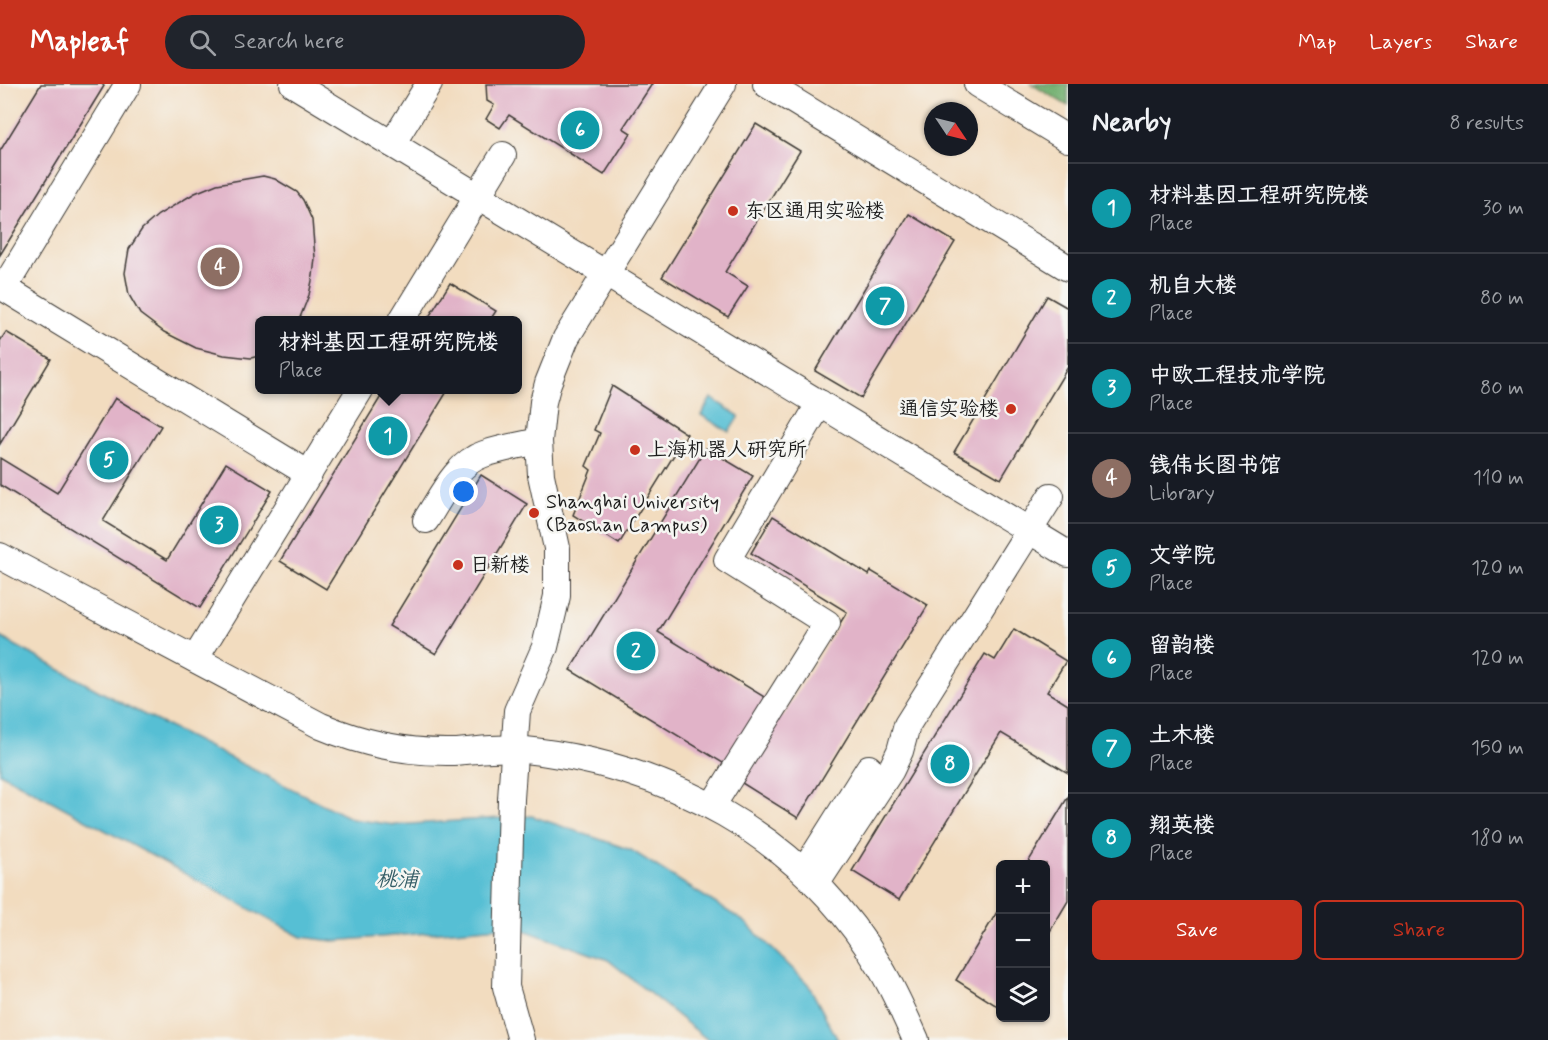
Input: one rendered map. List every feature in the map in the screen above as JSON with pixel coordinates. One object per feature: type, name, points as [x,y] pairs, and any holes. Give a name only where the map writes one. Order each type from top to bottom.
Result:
[{"type":"street","points":[[128,84],[4,288],[309,474]]},
{"type":"street","points":[[293,84],[1068,554]]},
{"type":"street","points":[[392,144],[429,84]]},
{"type":"street","points":[[521,1040],[506,987],[511,799],[517,711],[545,647],[557,596],[557,548],[541,475],[539,441],[543,402],[555,360],[566,338],[723,84]]},
{"type":"street","points":[[766,84],[1068,268]]},
{"type":"street","points":[[977,84],[1068,139]]},
{"type":"street","points":[[405,316],[503,155]]},
{"type":"street","points":[[195,659],[358,394]]},
{"type":"street","points":[[712,806],[827,623],[728,560],[820,403]]},
{"type":"street","points":[[426,520],[456,473],[469,462],[482,454],[539,441]]},
{"type":"street","points":[[809,879],[891,770],[900,751],[907,725],[1051,496]]},
{"type":"street","points":[[0,556],[321,726],[363,741],[432,752],[514,748],[590,760],[621,768],[681,790],[712,806],[765,841],[809,879],[859,935],[897,998],[916,1040]]},
{"type":"street","points":[[809,879],[869,768]]},
{"type":"green space","points":[[1031,84],[1068,84],[1068,106]]},
{"type":"water","points":[[711,398],[739,416],[729,432],[701,415]]},
{"type":"water","name":"桃浦","points":[[0,637],[125,705],[352,819],[395,825],[532,816],[631,850],[745,922],[808,984],[838,1040],[708,1040],[608,960],[513,926],[333,941],[301,937],[0,773]]},
{"type":"building","points":[[41,84],[102,84],[104,86],[0,255],[0,151]]},
{"type":"building","points":[[486,84],[652,84],[623,128],[631,133],[604,175],[509,115],[500,128],[486,119],[494,105],[487,101]]},
{"type":"building","name":"东区通用实验楼","points":[[756,124],[800,151],[725,272],[748,286],[728,317],[662,277]]},
{"type":"building","points":[[263,176],[275,179],[297,192],[312,220],[315,258],[313,276],[309,295],[301,316],[255,316],[255,357],[251,358],[224,355],[196,348],[164,332],[140,314],[129,295],[125,273],[129,249],[142,229],[158,215],[195,193],[217,184]]},
{"type":"building","points":[[909,214],[955,242],[861,398],[815,371]]},
{"type":"building","points":[[450,283],[496,311],[493,316],[429,316]]},
{"type":"building","name":"通信实验楼","points":[[1047,296],[1068,308],[1068,367],[1001,479],[954,452]]},
{"type":"building","points":[[6,332],[51,359],[0,444],[0,341]]},
{"type":"building","name":"上海机器人研究所","points":[[612,386],[687,434],[619,544],[573,515],[591,470],[586,466],[600,433],[594,430]]},
{"type":"building","points":[[383,394],[446,394],[326,589],[280,561]]},
{"type":"building","points":[[115,398],[161,426],[103,521],[167,560],[226,463],[272,491],[200,608],[0,485],[0,458],[57,493]]},
{"type":"building","points":[[706,448],[753,476],[658,632],[766,698],[782,718],[847,612],[751,553],[773,516],[869,575],[871,571],[928,605],[798,818],[742,783],[746,777],[570,670]]},
{"type":"building","name":"日新楼","points":[[481,475],[527,504],[436,654],[389,626]]},
{"type":"building","points":[[1014,629],[1066,661],[1047,692],[1068,705],[1068,773],[1001,733],[899,900],[852,871],[985,654],[995,660]]},
{"type":"building","points":[[1068,797],[1068,901],[1050,931],[1050,860],[1029,860]]},
{"type":"building","points":[[996,914],[996,1005],[956,980]]},
{"type":"place","name":"留韵楼","points":[[580,130]]},
{"type":"place","name":"东区通用实验楼","points":[[733,211]]},
{"type":"place","name":"钱伟长图书馆","points":[[220,267]]},
{"type":"place","name":"土木楼","points":[[885,306]]},
{"type":"place","name":"通信实验楼","points":[[1011,409]]},
{"type":"place","name":"材料基因工程研究院楼","points":[[388,436]]},
{"type":"place","name":"上海机器人研究所","points":[[635,450]]},
{"type":"place","name":"文学院","points":[[109,460]]},
{"type":"place","name":"Shanghai University (Baoshan Campus)","points":[[534,513]]},
{"type":"place","name":"中欧工程技术学院","points":[[219,525]]},
{"type":"place","name":"日新楼","points":[[458,565]]},
{"type":"place","name":"机自大楼","points":[[636,651]]},
{"type":"place","name":"翔英楼","points":[[950,764]]}]
